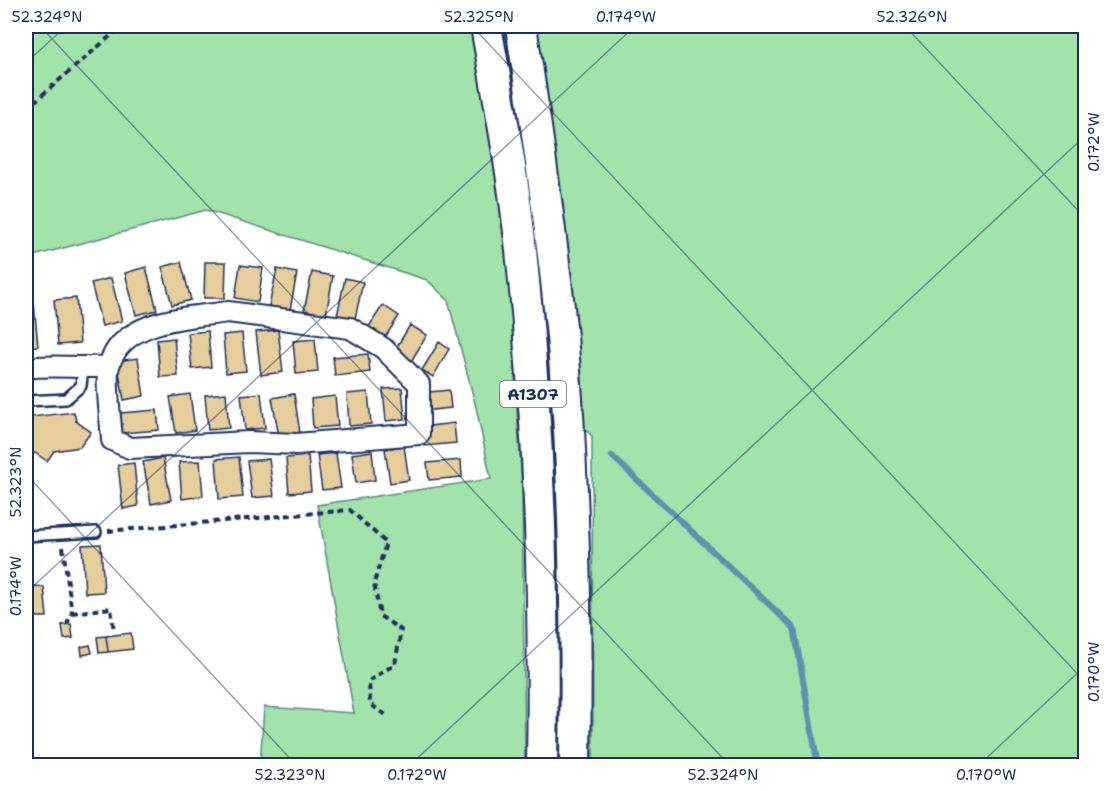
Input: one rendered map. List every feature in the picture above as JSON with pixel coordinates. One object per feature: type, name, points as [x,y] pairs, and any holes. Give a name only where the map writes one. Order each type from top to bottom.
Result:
[{"type":"main road","name":"A1307","points":[[486,26],[520,248],[531,362],[541,512],[544,647],[542,765]]},
{"type":"main road","name":"A1307","points":[[521,26],[553,247],[564,359],[574,519],[577,652],[575,765]]},
{"type":"street","points":[[228,312],[350,328],[383,348],[419,384],[419,434],[296,444],[249,442],[130,448],[112,440],[109,366],[125,339],[154,323],[228,312]]},
{"type":"street","points":[[26,368],[44,365],[83,368],[109,366]]},
{"type":"lane","points":[[26,401],[66,399],[81,386],[83,368]]},
{"type":"lane","points":[[26,536],[96,532]]},
{"type":"path","points":[[26,109],[122,26]]},
{"type":"path","points":[[1040,26],[1086,31]]},
{"type":"path","points":[[96,532],[350,510],[386,543],[374,583],[380,616],[401,630],[395,664],[369,681],[370,704],[390,717]]},
{"type":"path","points":[[61,534],[72,613],[67,624]]},
{"type":"path","points":[[72,613],[111,608],[114,631]]},
{"type":"green space","points":[[26,26],[1085,26],[1085,765],[593,765],[592,436],[514,362],[522,487],[525,765],[260,765],[264,707],[354,713],[317,505],[491,479],[476,407],[448,300],[427,280],[206,210],[26,258]]},
{"type":"building","points":[[181,262],[191,300],[172,305],[162,267]]},
{"type":"building","points":[[205,262],[226,262],[225,298],[204,298]]},
{"type":"building","points":[[240,265],[263,268],[258,302],[235,298]]},
{"type":"building","points":[[146,267],[157,310],[136,315],[125,273]]},
{"type":"building","points":[[277,269],[297,273],[290,310],[269,306]]},
{"type":"building","points":[[312,272],[333,276],[326,315],[304,311]]},
{"type":"building","points":[[111,278],[122,321],[102,326],[91,283]]},
{"type":"building","points":[[345,278],[363,282],[355,319],[337,316]]},
{"type":"building","points":[[76,298],[80,343],[58,345],[54,300]]},
{"type":"building","points":[[34,303],[38,346],[26,347],[26,304]]},
{"type":"building","points":[[383,305],[399,316],[382,342],[366,331]]},
{"type":"building","points":[[410,325],[427,335],[410,363],[393,353]]},
{"type":"building","points":[[278,330],[283,372],[261,375],[256,332]]},
{"type":"building","points":[[208,331],[211,367],[192,369],[188,333]]},
{"type":"building","points":[[242,333],[246,371],[226,373],[223,335]]},
{"type":"building","points":[[174,338],[178,376],[160,377],[157,340]]},
{"type":"building","points":[[315,339],[318,372],[296,374],[293,341]]},
{"type":"building","points":[[439,342],[449,349],[433,377],[422,370]]},
{"type":"building","points":[[368,354],[370,372],[335,376],[333,357]]},
{"type":"building","points":[[138,358],[144,396],[124,400],[117,361]]},
{"type":"building","points":[[402,388],[405,419],[386,421],[383,389]]},
{"type":"building","points":[[449,390],[451,408],[423,411],[420,393]]},
{"type":"building","points":[[368,392],[371,424],[349,426],[347,394]]},
{"type":"building","points":[[226,393],[229,428],[208,430],[205,395]]},
{"type":"building","points":[[261,393],[265,428],[245,430],[241,395]]},
{"type":"building","points":[[190,394],[195,430],[176,433],[170,397]]},
{"type":"building","points":[[294,394],[300,433],[279,437],[272,398]]},
{"type":"building","points":[[335,396],[338,426],[313,428],[311,399]]},
{"type":"building","points":[[157,410],[159,430],[122,433],[120,413]]},
{"type":"building","points":[[74,412],[76,421],[91,432],[80,447],[54,451],[47,461],[35,453],[26,455],[26,413],[31,413],[32,417]]},
{"type":"building","points":[[454,423],[456,443],[424,446],[422,427]]},
{"type":"building","points":[[404,446],[409,480],[390,483],[385,449]]},
{"type":"building","points":[[372,451],[375,480],[356,483],[352,454]]},
{"type":"building","points":[[336,453],[341,488],[322,490],[317,455]]},
{"type":"building","points":[[308,456],[311,491],[289,493],[286,458]]},
{"type":"building","points":[[239,457],[243,497],[219,499],[216,459]]},
{"type":"building","points":[[163,458],[171,500],[151,504],[143,462]]},
{"type":"building","points":[[269,459],[274,496],[252,498],[247,461]]},
{"type":"building","points":[[461,460],[462,477],[429,480],[427,463]]},
{"type":"building","points":[[200,461],[203,496],[182,499],[179,462]]},
{"type":"building","points":[[134,463],[138,506],[123,509],[118,465]]},
{"type":"building","points":[[101,544],[104,592],[85,593],[82,545]]},
{"type":"building","points":[[30,561],[30,581],[26,581],[26,562]]},
{"type":"building","points":[[33,586],[44,587],[47,617],[35,617]]},
{"type":"building","points":[[71,624],[73,638],[64,639],[62,625]]},
{"type":"building","points":[[131,633],[133,649],[108,652],[106,636]]},
{"type":"building","points":[[106,636],[108,652],[99,653],[97,637]]},
{"type":"building","points":[[90,645],[92,653],[82,655],[81,647]]},
{"type":"waterway","points":[[612,456],[794,628],[818,766]]}]
